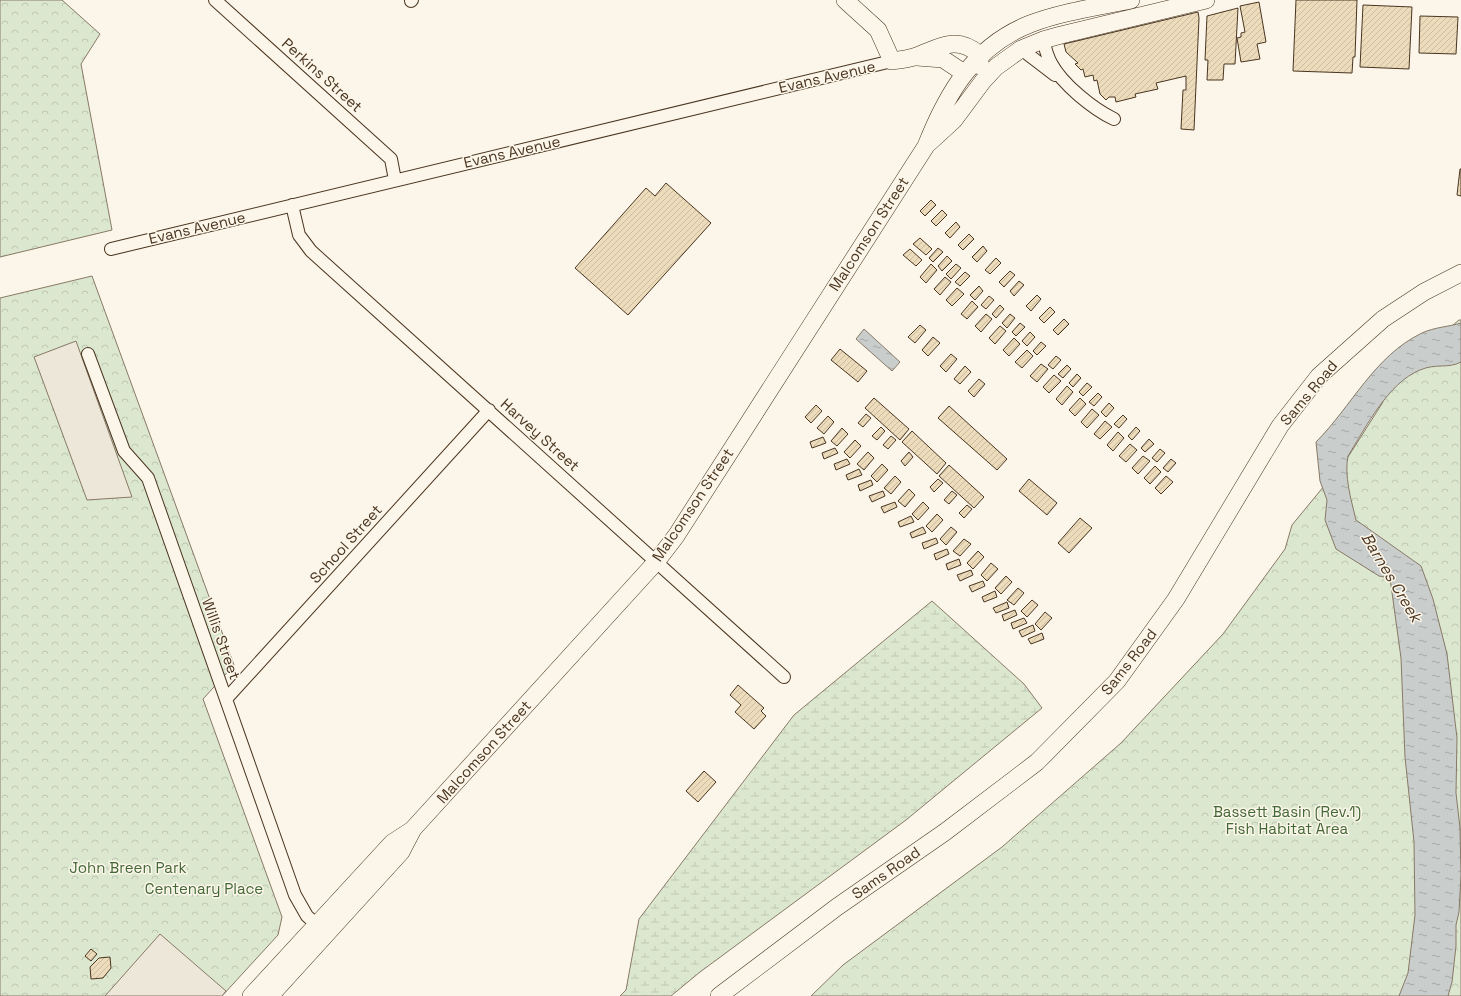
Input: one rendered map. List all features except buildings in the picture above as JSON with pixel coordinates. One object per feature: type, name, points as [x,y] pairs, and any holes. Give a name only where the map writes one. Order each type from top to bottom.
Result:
[{"type":"main road","points":[[845,0],[878,30],[892,61]]},
{"type":"main road","points":[[975,66],[1017,30],[1047,18],[1131,0]]},
{"type":"main road","points":[[978,86],[992,70],[1004,60],[1021,49],[1043,40],[1206,0]]},
{"type":"main road","points":[[1017,30],[1043,40]]},
{"type":"main road","name":"Evans Avenue","points":[[892,61],[913,57],[936,47],[954,44],[965,45],[975,66]]},
{"type":"main road","name":"Evans Avenue","points":[[913,57],[943,59],[975,66]]},
{"type":"main road","points":[[975,66],[1004,60]]},
{"type":"main road","points":[[975,66],[978,86]]},
{"type":"main road","name":"Malcomson Street","points":[[270,996],[392,842],[413,829],[656,562],[676,536],[926,146],[941,109],[975,66]]},
{"type":"main road","name":"Malcomson Street","points":[[926,146],[954,120],[978,86]]},
{"type":"main road","name":"Sams Road","points":[[722,994],[837,907],[945,832],[1037,762],[1117,681],[1176,599],[1280,426],[1319,376],[1383,319],[1424,292],[1461,273]]},
{"type":"main road","name":"Malcomson Street","points":[[251,996],[322,929]]},
{"type":"street","name":"Perkins Street","points":[[215,0],[391,159],[395,180]]},
{"type":"street","points":[[1043,40],[1051,63],[1066,82]]},
{"type":"street","points":[[1021,49],[1066,82],[1097,110],[1114,119]]},
{"type":"street","name":"Evans Avenue","points":[[111,249],[892,61]]},
{"type":"street","name":"Harvey Street","points":[[292,205],[299,235],[311,251],[784,677]]},
{"type":"street","name":"Willis Street","points":[[88,354],[124,451],[145,473],[296,895],[308,916],[322,929]]},
{"type":"street","name":"School Street","points":[[226,699],[488,410]]},
{"type":"green space","points":[[0,0],[62,0],[100,34],[81,64],[112,230],[0,257]]},
{"type":"green space","name":"John Breen Park","points":[[92,276],[234,665],[203,699],[282,917],[278,935],[222,996],[0,996],[0,298]]},
{"type":"green space","name":"Bassett Basin (Rev.1) Fish Habitat Area","points":[[1459,320],[1461,320],[1461,996],[811,996],[843,965],[1002,847],[1121,743],[1223,634],[1285,549],[1292,525],[1348,457],[1383,402],[1378,388]]},
{"type":"green space","points":[[932,601],[1024,684],[1042,708],[906,820],[700,972],[671,996],[620,996],[626,990],[639,919],[794,715]]},
{"type":"shaded area","points":[[76,341],[132,497],[87,500],[34,357]]},
{"type":"shaded area","points":[[160,934],[226,991],[222,996],[105,996]]},
{"type":"water","name":"Barnes Creek","points":[[1461,323],[1461,362],[1451,365],[1426,368],[1408,376],[1388,395],[1370,419],[1348,456],[1347,464],[1349,488],[1356,520],[1421,566],[1433,599],[1447,654],[1457,738],[1456,793],[1460,828],[1461,875],[1452,982],[1448,996],[1399,996],[1408,973],[1415,915],[1414,842],[1405,757],[1401,658],[1390,578],[1379,576],[1336,549],[1325,520],[1327,500],[1320,481],[1316,442],[1329,428],[1364,383],[1390,355],[1405,343],[1422,333],[1432,329]]},
{"type":"water","points":[[864,329],[900,362],[892,371],[856,339]]},
{"type":"park label","name":"Centenary Place","points":[[204,889]]}]
